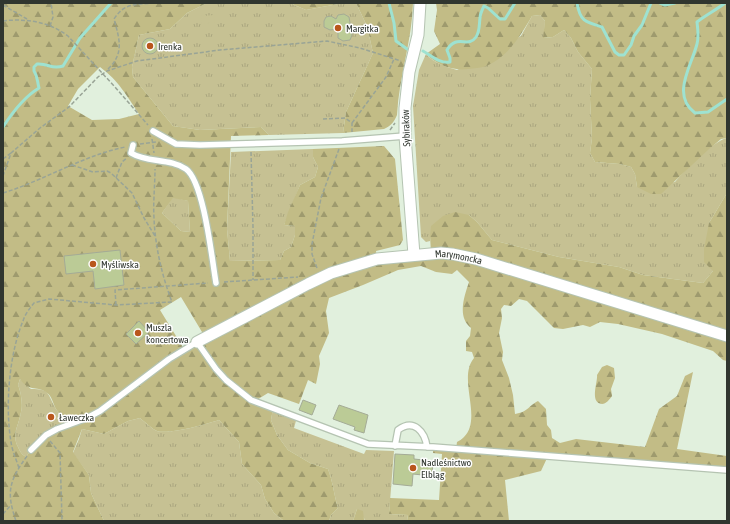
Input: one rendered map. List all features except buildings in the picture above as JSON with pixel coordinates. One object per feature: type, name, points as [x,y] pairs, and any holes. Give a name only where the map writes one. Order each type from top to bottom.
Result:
[{"type":"street","name":"Sybiraków","points":[[414,255],[404,108],[418,35],[420,3]]},
{"type":"street","name":"Marymoncka","points":[[197,342],[321,278],[352,266],[377,259],[441,253],[465,256],[528,274],[727,336]]},
{"type":"lane","points":[[153,131],[176,144],[200,145],[342,141],[405,136]]},
{"type":"lane","points":[[133,145],[131,153],[137,157],[177,165],[187,170],[197,185],[206,222],[216,283]]},
{"type":"lane","points":[[31,450],[46,435],[100,411],[169,359],[197,342],[216,369],[226,380],[251,400],[368,444],[427,447],[727,470]]},
{"type":"lane","points":[[395,446],[398,430],[405,426],[411,426],[422,431],[427,447]]},
{"type":"path","points":[[50,26],[53,17],[51,3]]},
{"type":"path","points":[[3,159],[40,128],[69,107],[114,64],[120,47],[114,18],[118,12],[134,4],[153,3]]},
{"type":"path","points":[[3,5],[29,20]]},
{"type":"path","points":[[3,21],[15,19],[29,20],[60,30],[103,74],[153,131]]},
{"type":"path","points":[[107,71],[137,61],[159,57],[327,40],[406,62]]},
{"type":"path","points":[[352,134],[352,123],[386,77],[394,59]]},
{"type":"path","points":[[323,119],[345,118],[352,123]]},
{"type":"path","points":[[321,278],[312,254],[312,244],[321,198],[342,141]]},
{"type":"path","points":[[3,193],[29,184],[85,159],[114,149],[152,142],[155,160],[154,218],[156,238],[166,286],[172,302],[116,305],[49,299],[34,303],[23,320],[15,342],[11,370],[8,408],[11,442],[19,468]]},
{"type":"path","points":[[3,176],[11,153]]},
{"type":"path","points":[[116,178],[122,162],[131,153]]},
{"type":"path","points":[[251,156],[254,227],[253,280]]},
{"type":"path","points":[[72,165],[93,172],[107,172],[116,178],[132,193],[156,238]]},
{"type":"path","points":[[116,305],[115,290],[298,277]]},
{"type":"path","points":[[46,435],[60,453],[63,521]]},
{"type":"path","points":[[16,521],[10,505],[9,493],[19,468],[31,450]]},
{"type":"path","points":[[3,514],[10,505]]},
{"type":"green space","points":[[3,3],[207,3],[187,13],[170,29],[139,35],[132,67],[133,77],[173,126],[200,130],[261,127],[269,135],[231,136],[227,229],[230,261],[280,260],[284,251],[291,247],[295,235],[295,226],[284,225],[300,185],[315,177],[318,167],[313,157],[313,149],[384,146],[395,159],[403,240],[400,245],[376,251],[377,259],[431,253],[431,226],[443,216],[455,212],[469,215],[492,240],[559,257],[619,267],[643,275],[703,283],[713,271],[704,262],[704,249],[709,223],[727,193],[727,361],[723,360],[713,351],[662,334],[618,324],[600,322],[590,327],[583,325],[563,329],[554,328],[527,301],[519,299],[511,306],[504,305],[501,309],[502,318],[499,333],[503,352],[502,360],[509,378],[515,414],[525,411],[538,401],[546,409],[547,425],[551,430],[552,438],[560,443],[576,439],[645,447],[659,409],[677,396],[685,376],[693,372],[677,449],[727,456],[727,470],[548,456],[541,471],[505,480],[509,521],[407,521],[408,515],[389,514],[390,498],[439,500],[442,454],[433,453],[433,447],[456,449],[457,442],[464,437],[469,429],[471,419],[468,376],[469,366],[474,358],[472,352],[466,351],[466,341],[470,336],[471,328],[464,318],[463,313],[465,294],[469,282],[457,270],[452,274],[436,272],[421,266],[398,270],[329,298],[326,311],[329,333],[319,356],[320,364],[316,384],[308,380],[299,404],[268,393],[255,401],[273,408],[271,420],[277,435],[288,450],[310,463],[328,469],[338,508],[331,515],[329,521],[284,521],[274,513],[265,499],[261,485],[242,464],[239,442],[219,420],[170,432],[162,432],[155,430],[140,418],[128,421],[104,434],[82,429],[73,452],[89,475],[91,493],[104,521],[3,521]],"holes":[[[100,67],[117,83],[139,114],[119,119],[92,120],[68,106],[78,89]],[[173,198],[188,201],[190,232],[181,231],[162,213]],[[181,297],[205,337],[184,349],[160,310]],[[20,379],[27,386],[41,389],[49,394],[57,411],[68,424],[45,437],[26,457],[17,445],[15,437],[22,409],[21,395],[18,385]]]},
{"type":"green space","points":[[207,3],[290,3],[306,10],[343,3],[356,3],[367,26],[373,53],[346,112],[343,133],[269,135],[261,127],[200,130],[173,126],[133,77],[132,67],[139,35],[170,29],[187,13]]},
{"type":"green space","points":[[290,3],[343,3],[306,10]]},
{"type":"green space","points":[[356,3],[413,3],[412,17],[395,120],[384,129],[343,133],[346,112],[373,53],[367,26]]},
{"type":"green space","points":[[436,3],[727,3],[727,138],[721,139],[708,150],[661,194],[651,194],[637,187],[635,174],[631,167],[620,164],[595,162],[590,153],[592,138],[590,99],[592,69],[578,52],[571,38],[564,30],[553,37],[543,38],[545,21],[540,15],[532,16],[513,45],[494,62],[480,68],[451,68],[440,64],[426,54],[440,44],[434,31],[437,10]]},
{"type":"green space","points":[[280,6],[281,14],[267,15],[266,8]]},
{"type":"green space","points":[[214,15],[215,22],[202,24],[201,16]]},
{"type":"green space","points":[[540,15],[545,21],[544,38],[553,37],[564,30],[571,38],[578,52],[592,69],[590,99],[592,138],[590,153],[595,162],[620,164],[631,167],[635,174],[637,187],[675,182],[714,144],[727,138],[727,193],[709,223],[713,271],[703,283],[643,275],[619,267],[559,257],[492,240],[469,215],[430,236],[430,241],[426,242],[421,237],[413,106],[419,70],[426,54],[436,62],[457,70],[521,36],[532,16]]},
{"type":"green space","points":[[313,149],[313,157],[318,167],[315,177],[300,185],[284,225],[295,226],[295,235],[291,247],[284,251],[280,260],[230,261],[227,229],[231,152]]},
{"type":"green space","points":[[173,197],[188,201],[190,232],[181,231],[162,213]]},
{"type":"green space","points":[[607,365],[614,368],[615,378],[611,389],[612,396],[609,400],[602,404],[598,403],[595,396],[597,375],[602,367]]},
{"type":"green space","points":[[20,379],[31,389],[42,390],[48,393],[57,411],[69,424],[31,450],[26,457],[19,449],[15,437],[22,409],[18,385]]},
{"type":"green space","points":[[273,408],[297,417],[294,428],[364,454],[366,450],[394,451],[389,514],[408,515],[407,521],[366,521],[357,509],[353,521],[329,521],[331,515],[338,508],[328,469],[310,463],[288,450],[277,435],[271,420]]},
{"type":"green space","points":[[140,418],[155,430],[162,432],[170,432],[219,420],[239,442],[242,464],[261,485],[265,499],[274,513],[284,521],[104,521],[91,493],[89,475],[73,453],[82,429],[104,434],[128,421]]},
{"type":"green space","points":[[357,509],[363,511],[364,519],[366,521],[353,521]]},
{"type":"waterway","points":[[3,127],[10,116],[28,96],[39,88],[34,67],[37,64],[44,64],[53,67],[63,66],[80,38],[111,3]]},
{"type":"waterway","points":[[389,3],[394,23],[396,41],[407,49]]},
{"type":"waterway","points":[[423,51],[439,61],[450,62],[447,50],[451,45],[455,42],[470,42],[476,37],[479,30],[480,15],[484,6],[500,19],[505,19],[515,3]]},
{"type":"waterway","points":[[577,3],[580,14],[584,20],[602,27],[615,52],[619,55],[624,55],[631,45],[634,36],[642,25],[651,3]]},
{"type":"waterway","points":[[660,3],[665,5],[675,3]]},
{"type":"waterway","points":[[725,3],[697,22],[698,41],[687,71],[684,98],[688,106],[695,113],[708,112],[727,99]]},
{"type":"place","name":"Margitka","points":[[338,28]]},
{"type":"place","name":"Irenka","points":[[150,46]]},
{"type":"place","name":"Myśliwska","points":[[93,264]]},
{"type":"place","name":"Muszla koncertowa","points":[[138,333]]},
{"type":"place","name":"Ławeczka","points":[[51,417]]},
{"type":"place","name":"Nadleśnictwo Elbląg","points":[[413,468]]}]
